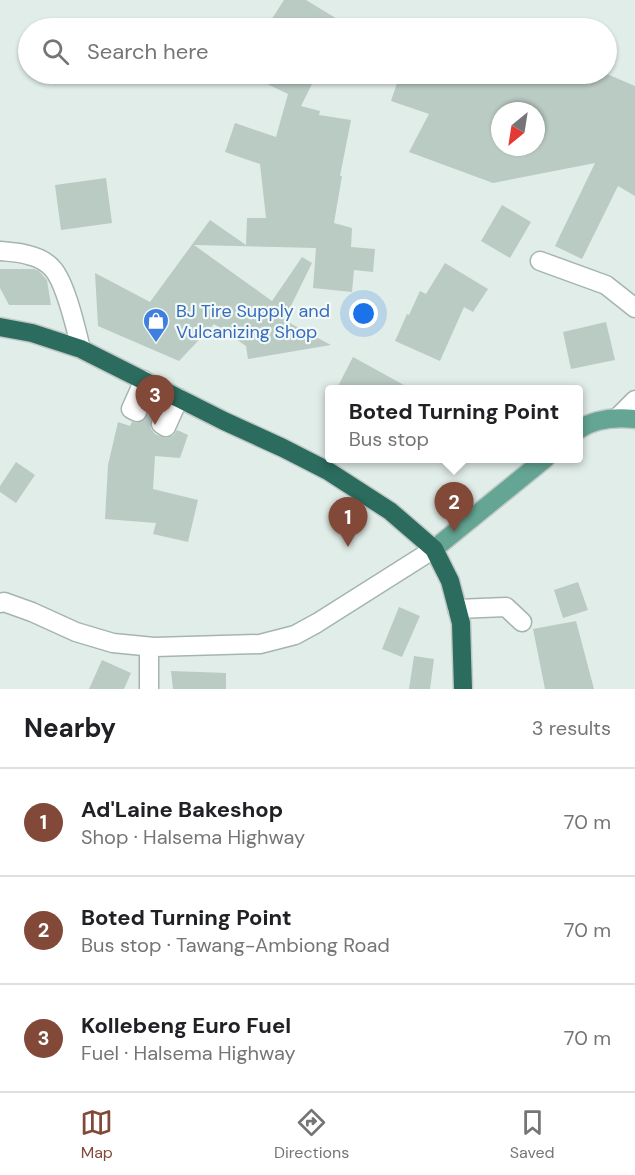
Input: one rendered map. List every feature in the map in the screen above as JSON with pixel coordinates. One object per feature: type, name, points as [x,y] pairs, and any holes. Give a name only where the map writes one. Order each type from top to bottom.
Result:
[{"type":"highway","points":[[0,327],[32,333],[81,349],[224,421],[284,448],[327,471],[390,511],[434,549],[450,581],[460,623],[463,689]]},
{"type":"main road","points":[[583,427],[626,418]]},
{"type":"main road","points":[[434,549],[541,463]]},
{"type":"street","points":[[0,250],[27,254],[51,267],[58,276],[72,314],[81,349]]},
{"type":"street","points":[[540,261],[606,285],[635,308]]},
{"type":"street","points":[[137,412],[131,409],[144,380]]},
{"type":"street","points":[[161,424],[166,427],[179,398]]},
{"type":"street","points":[[626,418],[635,400]]},
{"type":"street","points":[[0,603],[4,602],[32,612],[75,632],[113,643],[149,646],[260,644],[295,634],[317,623],[434,549]]},
{"type":"street","points":[[457,609],[506,607],[522,622]]},
{"type":"street","points":[[149,646],[149,689]]},
{"type":"building","points":[[284,0],[306,0],[336,18],[272,18]]},
{"type":"building","points":[[617,78],[635,86],[635,196],[618,186],[582,259],[555,246],[595,163],[493,183],[409,152],[429,114],[391,101],[397,84],[617,84]]},
{"type":"building","points":[[267,84],[312,84],[301,106],[320,111],[319,115],[351,120],[334,223],[352,228],[351,247],[375,249],[373,272],[354,270],[352,292],[313,288],[316,248],[194,245],[272,301],[302,257],[312,263],[284,320],[331,345],[248,359],[246,346],[214,324],[179,361],[98,326],[95,273],[150,302],[210,220],[246,245],[247,218],[266,218],[260,164],[225,152],[235,123],[276,137],[288,94]]},
{"type":"building","points":[[106,178],[112,223],[61,230],[55,185]]},
{"type":"building","points":[[502,205],[531,222],[510,258],[481,241]]},
{"type":"building","points":[[445,263],[488,289],[473,312],[464,307],[440,361],[395,341],[420,291],[426,294]]},
{"type":"building","points":[[0,269],[39,271],[47,280],[51,305],[9,305],[0,288]]},
{"type":"building","points":[[606,322],[615,360],[571,369],[563,332]]},
{"type":"building","points":[[353,357],[404,385],[339,385]]},
{"type":"building","points":[[147,402],[161,410],[150,423],[155,434],[166,438],[173,436],[177,430],[188,435],[180,458],[155,456],[153,489],[198,500],[188,542],[153,534],[156,523],[105,519],[108,465],[118,422],[130,426],[132,422],[144,421],[148,412],[145,405]]},
{"type":"building","points":[[16,462],[35,475],[16,503],[0,492],[0,486]]},
{"type":"building","points":[[578,582],[588,610],[563,618],[554,590]]},
{"type":"building","points":[[399,607],[420,616],[402,657],[382,649]]},
{"type":"building","points":[[576,621],[594,689],[545,689],[533,629]]},
{"type":"building","points":[[414,656],[434,659],[430,689],[409,689]]},
{"type":"building","points":[[102,660],[131,673],[124,689],[89,689]]},
{"type":"building","points":[[171,671],[226,673],[226,689],[173,689]]},
{"type":"tunnel","points":[[137,412],[161,424]]},
{"type":"place","name":"BJ Tire Supply and Vulcanizing Shop","points":[[156,344]]},
{"type":"place","name":"Kollebeng Euro Fuel","points":[[155,425]]},
{"type":"place","name":"Boted Turning Point","points":[[454,532]]},
{"type":"place","name":"Ad'Laine Bakeshop","points":[[348,547]]}]
